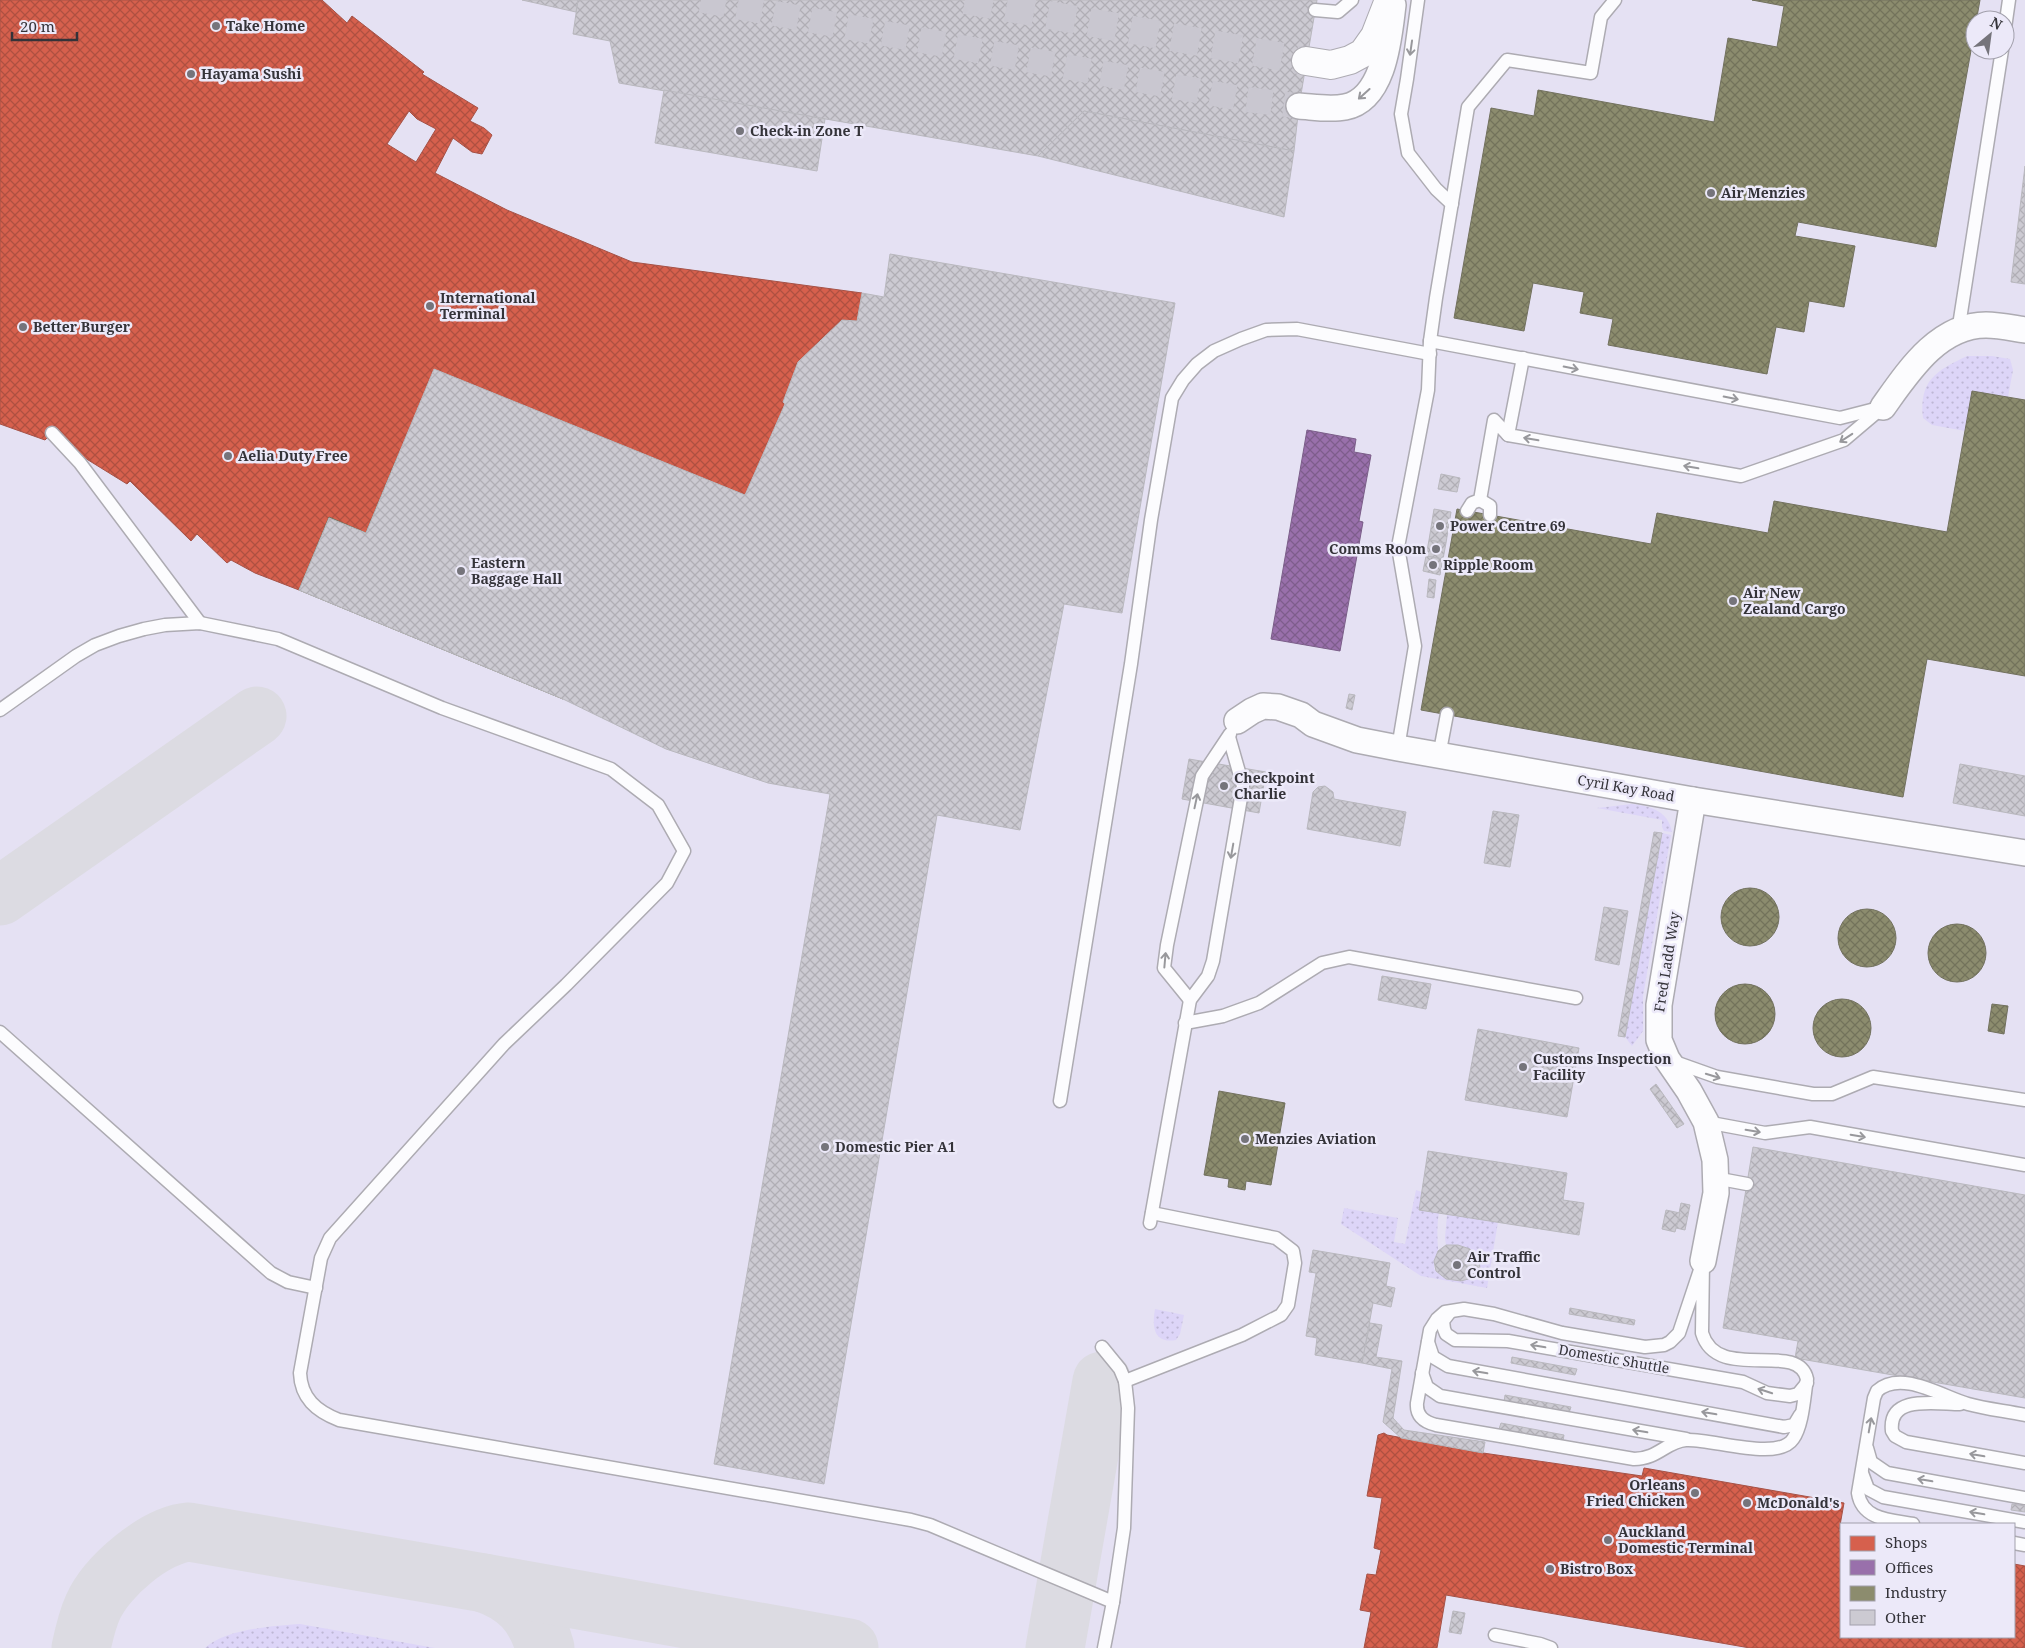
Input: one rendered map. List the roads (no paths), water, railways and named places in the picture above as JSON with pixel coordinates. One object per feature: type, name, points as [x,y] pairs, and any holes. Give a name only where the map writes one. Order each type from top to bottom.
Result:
[{"type":"street","points":[[1306,61],[1331,66],[1350,60],[1363,52],[1375,36],[1389,0]]},
{"type":"street","points":[[1299,106],[1347,107],[1372,88],[1387,52],[1393,0]]},
{"type":"street","points":[[1883,407],[1908,372],[1940,341],[1958,332],[1985,325],[2025,330]]},
{"type":"street","name":"Cyril Kay Road","points":[[1233,729],[1252,710],[1263,706],[1278,707],[1301,715],[1314,724],[1357,740],[1693,800],[2025,853]]},
{"type":"street","name":"Fred Ladd Way","points":[[1693,800],[1659,1004],[1659,1040],[1667,1059],[1689,1090],[1706,1122],[1714,1160],[1716,1193],[1704,1261]]},
{"type":"lane","points":[[1315,10],[1338,12],[1352,0]]},
{"type":"lane","points":[[1418,0],[1401,114],[1408,153],[1436,190],[1452,204]]},
{"type":"lane","points":[[1398,748],[1415,646],[1398,547],[1428,390],[1430,348],[1436,298],[1468,107],[1507,60],[1591,73],[1601,17],[1615,0]]},
{"type":"lane","points":[[1958,332],[2000,60]]},
{"type":"lane","points":[[1060,1101],[1131,664],[1151,520],[1172,398],[1183,380],[1197,364],[1214,351],[1266,330],[1297,329],[1430,348],[1523,358],[1840,418],[1883,407]]},
{"type":"lane","points":[[1508,435],[1523,358]]},
{"type":"lane","points":[[1480,500],[1494,420],[1508,435],[1740,476],[1844,440],[1883,407]]},
{"type":"lane","points":[[52,433],[80,463],[200,623]]},
{"type":"lane","points":[[1467,511],[1472,503],[1480,500]]},
{"type":"lane","points":[[1480,500],[1490,506],[1490,515]]},
{"type":"lane","points":[[0,710],[76,656],[95,645],[144,629],[165,625],[200,623],[278,639],[442,708],[610,769],[658,805],[684,851],[667,883],[566,985],[504,1044],[336,1229],[330,1238],[321,1258],[300,1373],[300,1384],[309,1402],[318,1410],[339,1420],[911,1520],[946,1532],[1112,1602]]},
{"type":"lane","points":[[1439,756],[1447,714]]},
{"type":"lane","points":[[1125,1380],[1242,1335],[1282,1315],[1288,1305],[1291,1288],[1295,1262],[1293,1251],[1276,1238],[1151,1218],[1190,1000],[1208,976],[1213,961],[1243,786],[1233,729]]},
{"type":"lane","points":[[1190,1000],[1164,968],[1167,945],[1202,776],[1233,729]]},
{"type":"lane","points":[[1186,1023],[1224,1016],[1259,1003],[1322,963],[1350,957],[1576,998]]},
{"type":"lane","points":[[0,1032],[271,1273],[288,1282],[316,1288]]},
{"type":"lane","points":[[1667,1059],[1716,1077],[1813,1094],[1832,1094],[1873,1077],[2025,1100]]},
{"type":"lane","points":[[1706,1122],[1765,1133],[1810,1127],[2025,1165]]},
{"type":"lane","points":[[1715,1178],[1747,1184]]},
{"type":"lane","points":[[1688,1439],[1678,1441],[1655,1456],[1634,1459],[1436,1426],[1424,1420],[1418,1413],[1417,1403],[1430,1330],[1437,1319],[1445,1312],[1457,1309],[1477,1311],[1562,1333],[1645,1347],[1664,1345],[1679,1333],[1704,1261]]},
{"type":"lane","points":[[1422,1372],[1427,1387],[1440,1396],[1741,1448],[1777,1448],[1788,1444],[1795,1437],[1807,1381],[1801,1368],[1793,1364],[1777,1361],[1725,1358],[1709,1348],[1705,1343],[1702,1333],[1704,1261]]},
{"type":"lane","name":"Domestic Shuttle","points":[[1457,1309],[1448,1313],[1443,1326],[1446,1334],[1456,1340],[1508,1340],[1744,1382],[1762,1391],[1790,1396],[1798,1394],[1807,1381]]},
{"type":"lane","points":[[1427,1342],[1433,1357],[1448,1366],[1784,1427],[1794,1425],[1801,1413]]},
{"type":"lane","points":[[1102,1347],[1120,1369],[1125,1380],[1128,1408],[1125,1510],[1104,1648]]},
{"type":"lane","points":[[1907,1523],[1880,1518],[1866,1511],[1858,1493],[1874,1398],[1877,1391],[1883,1386],[1899,1382],[1925,1387],[1968,1404]]},
{"type":"lane","points":[[2025,1415],[1968,1404],[1913,1403],[1904,1406],[1894,1416],[1892,1431],[1895,1436],[1906,1442],[2025,1463]]},
{"type":"lane","points":[[1866,1444],[1871,1462],[1887,1473],[2025,1498]]},
{"type":"lane","points":[[1862,1473],[1868,1489],[1883,1497],[2025,1522]]},
{"type":"lane","points":[[1495,1635],[1551,1648]]},
{"type":"tunnel","points":[[701,0],[1243,99],[1299,106]]},
{"type":"tunnel","points":[[965,0],[1306,61]]},
{"type":"place","name":"Take Home","points":[[216,26]]},
{"type":"place","name":"Hayama Sushi","points":[[191,74]]},
{"type":"place","name":"Check-in Zone T","points":[[740,131]]},
{"type":"place","name":"Air Menzies","points":[[1711,193]]},
{"type":"place","name":"International Terminal","points":[[430,306]]},
{"type":"place","name":"Better Burger","points":[[23,327]]},
{"type":"place","name":"Aelia Duty Free","points":[[228,456]]},
{"type":"place","name":"Power Centre 69","points":[[1440,526]]},
{"type":"place","name":"Comms Room","points":[[1436,549]]},
{"type":"place","name":"Ripple Room","points":[[1433,565]]},
{"type":"place","name":"Eastern Baggage Hall","points":[[461,571]]},
{"type":"place","name":"Air New Zealand Cargo","points":[[1733,601]]},
{"type":"place","name":"Checkpoint Charlie","points":[[1224,786]]},
{"type":"place","name":"Customs Inspection Facility","points":[[1523,1067]]},
{"type":"place","name":"Menzies Aviation","points":[[1245,1139]]},
{"type":"place","name":"Domestic Pier A1","points":[[825,1147]]},
{"type":"place","name":"Air Traffic Control","points":[[1457,1265]]},
{"type":"place","name":"Orleans Fried Chicken","points":[[1695,1493]]},
{"type":"place","name":"McDonald's","points":[[1747,1503]]},
{"type":"place","name":"Auckland Domestic Terminal","points":[[1608,1540]]},
{"type":"place","name":"Bistro Box","points":[[1550,1569]]}]
